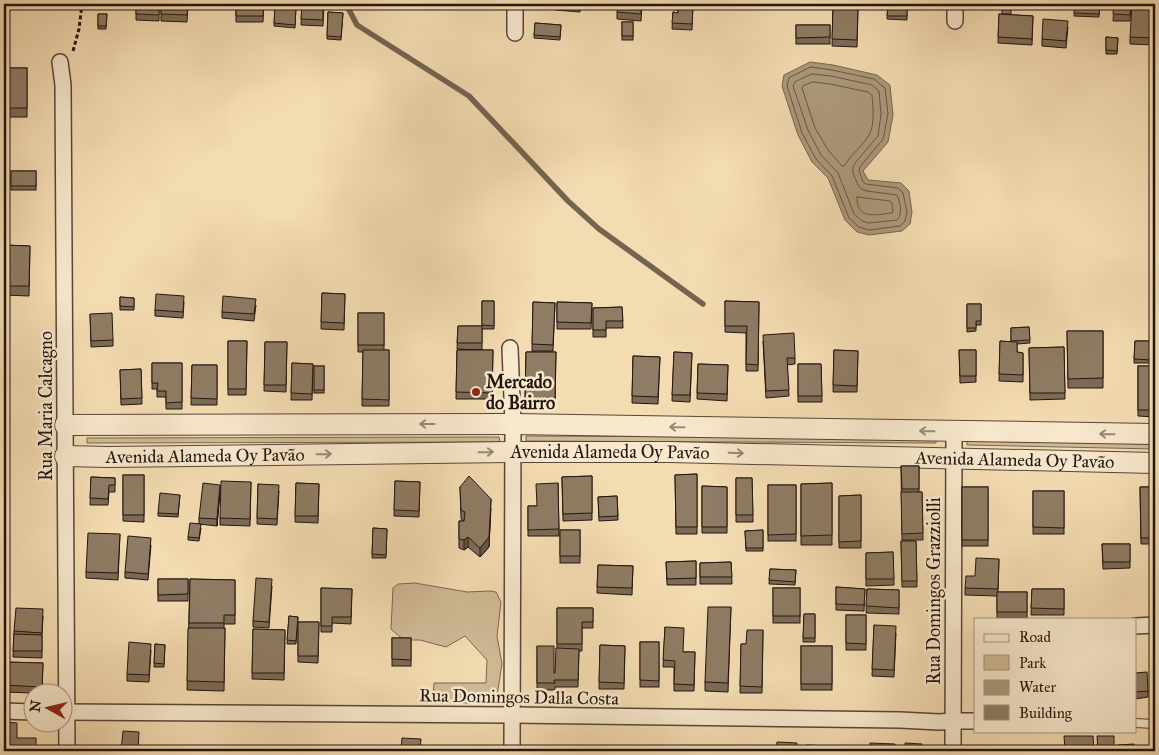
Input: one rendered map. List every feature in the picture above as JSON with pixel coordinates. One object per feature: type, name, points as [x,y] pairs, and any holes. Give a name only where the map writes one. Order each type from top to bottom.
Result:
[{"type":"street","points":[[515,4],[515,33]]},
{"type":"street","points":[[955,4],[955,21]]},
{"type":"street","name":"Rua Maria Calcagno","points":[[60,62],[64,85],[64,682]]},
{"type":"street","points":[[510,348],[513,424],[512,751]]},
{"type":"street","name":"Avenida Alameda Oy Pavão","points":[[65,425],[513,424],[1155,434]]},
{"type":"street","name":"Rua Domingos Grazziolli","points":[[953,751],[954,431]]},
{"type":"street","name":"Avenida Alameda Oy Pavão","points":[[65,456],[670,452],[1155,463]]},
{"type":"street","points":[[1136,626],[1155,625]]},
{"type":"street","points":[[4,711],[22,712]]},
{"type":"street","name":"Rua Domingos Dalla Costa","points":[[72,712],[974,721]]},
{"type":"street","name":"Rua Maria Calcagno","points":[[66,732],[67,751]]},
{"type":"lane","points":[[1136,723],[1155,724]]},
{"type":"path","points":[[60,62],[71,56],[79,29],[82,4]]},
{"type":"green space","points":[[526,436],[936,438],[936,443],[526,441]]},
{"type":"green space","points":[[499,437],[500,442],[87,443],[87,438]]},
{"type":"green space","points":[[967,441],[1155,444],[1155,449],[967,445]]},
{"type":"green space","points":[[415,583],[467,592],[496,592],[501,602],[497,636],[502,664],[496,702],[485,704],[433,701],[434,683],[486,683],[487,660],[465,636],[446,647],[420,640],[407,640],[391,629],[393,588],[398,584]]},
{"type":"water","points":[[810,62],[877,75],[890,85],[893,115],[888,142],[863,171],[868,180],[901,183],[909,191],[912,212],[910,224],[902,231],[869,235],[857,232],[845,220],[828,178],[812,162],[798,135],[782,86],[784,75]]},
{"type":"building","points":[[136,4],[159,4],[159,15],[136,14]]},
{"type":"building","points":[[161,4],[188,4],[187,15],[161,14]]},
{"type":"building","points":[[236,4],[264,4],[263,16],[236,16]]},
{"type":"building","points":[[302,4],[323,4],[323,20],[301,19]]},
{"type":"building","points":[[618,4],[641,4],[641,14],[617,12]]},
{"type":"building","points":[[679,4],[693,4],[692,24],[672,23],[673,12],[678,13]]},
{"type":"building","points":[[844,4],[854,4],[854,9],[843,9]]},
{"type":"building","points":[[888,4],[907,4],[907,16],[887,16]]},
{"type":"building","points":[[1002,4],[1011,4],[1011,14],[1002,14]]},
{"type":"building","points":[[1075,4],[1100,4],[1099,14],[1074,13]]},
{"type":"building","points":[[1114,4],[1131,4],[1130,15],[1113,14]]},
{"type":"building","points":[[1132,4],[1155,4],[1155,38],[1130,37]]},
{"type":"building","points":[[275,6],[296,7],[295,25],[274,23]]},
{"type":"building","points":[[833,8],[858,9],[857,40],[832,39]]},
{"type":"building","points":[[328,12],[343,13],[341,37],[327,36]]},
{"type":"building","points":[[98,14],[107,14],[106,26],[98,26]]},
{"type":"building","points":[[999,14],[1033,16],[1032,39],[998,37]]},
{"type":"building","points":[[1043,19],[1068,21],[1066,41],[1042,39]]},
{"type":"building","points":[[622,22],[633,22],[633,36],[622,36]]},
{"type":"building","points":[[535,23],[561,25],[560,37],[534,35]]},
{"type":"building","points":[[796,25],[830,25],[830,37],[796,38]]},
{"type":"building","points":[[1106,37],[1118,38],[1117,51],[1106,50]]},
{"type":"building","points":[[4,68],[27,68],[27,108],[4,108]]},
{"type":"building","points":[[11,171],[36,171],[36,186],[11,186]]},
{"type":"building","points":[[4,245],[30,246],[29,286],[4,286]]},
{"type":"building","points":[[322,293],[345,294],[344,323],[321,322]]},
{"type":"building","points":[[156,294],[184,296],[183,312],[155,310]]},
{"type":"building","points":[[223,296],[256,299],[254,314],[222,312]]},
{"type":"building","points":[[120,297],[134,298],[134,307],[120,306]]},
{"type":"building","points":[[482,301],[494,301],[494,326],[482,325]]},
{"type":"building","points":[[725,301],[759,302],[758,365],[746,364],[747,326],[725,326]]},
{"type":"building","points":[[533,302],[555,303],[553,345],[532,344]]},
{"type":"building","points":[[557,302],[592,303],[591,323],[557,322]]},
{"type":"building","points":[[967,304],[981,304],[981,321],[976,321],[976,328],[967,328]]},
{"type":"building","points":[[4,306],[8,306],[9,400],[4,400]]},
{"type":"building","points":[[622,307],[623,321],[606,321],[606,330],[593,330],[593,308]]},
{"type":"building","points":[[112,313],[113,340],[91,341],[90,314]]},
{"type":"building","points":[[358,313],[384,313],[384,345],[358,345]]},
{"type":"building","points":[[458,326],[482,326],[482,343],[457,343]]},
{"type":"building","points":[[1029,327],[1030,340],[1011,341],[1011,328]]},
{"type":"building","points":[[1067,331],[1103,331],[1103,378],[1068,379]]},
{"type":"building","points":[[794,333],[795,358],[787,358],[789,390],[766,391],[763,335]]},
{"type":"building","points":[[228,341],[247,341],[246,389],[228,389]]},
{"type":"building","points":[[1000,341],[1017,342],[1017,352],[1023,353],[1023,375],[999,374]]},
{"type":"building","points":[[1135,341],[1152,341],[1152,360],[1134,359]]},
{"type":"building","points":[[265,342],[287,342],[286,385],[264,385]]},
{"type":"building","points":[[1064,347],[1065,393],[1030,393],[1029,348]]},
{"type":"building","points":[[363,350],[389,350],[389,400],[362,399]]},
{"type":"building","points":[[457,350],[493,350],[492,393],[456,392]]},
{"type":"building","points":[[834,350],[858,351],[857,386],[833,385]]},
{"type":"building","points":[[959,350],[976,350],[976,376],[960,376]]},
{"type":"building","points":[[526,352],[556,352],[555,398],[525,398]]},
{"type":"building","points":[[674,352],[692,353],[690,395],[672,395]]},
{"type":"building","points":[[633,356],[660,357],[658,397],[632,396]]},
{"type":"building","points":[[152,363],[182,363],[182,402],[166,403],[166,391],[157,391],[158,383],[152,383]]},
{"type":"building","points":[[292,363],[313,364],[312,394],[291,393]]},
{"type":"building","points":[[698,364],[728,365],[727,394],[697,393]]},
{"type":"building","points":[[798,364],[821,364],[822,396],[798,396]]},
{"type":"building","points":[[192,365],[217,365],[217,399],[191,398]]},
{"type":"building","points":[[314,366],[324,366],[324,390],[314,390]]},
{"type":"building","points":[[1138,366],[1155,366],[1155,410],[1138,410]]},
{"type":"building","points":[[141,369],[142,398],[121,399],[120,370]]},
{"type":"building","points":[[4,459],[6,459],[6,473],[4,473]]},
{"type":"building","points":[[901,466],[919,466],[919,489],[902,489]]},
{"type":"building","points":[[697,474],[697,527],[676,527],[675,475]]},
{"type":"building","points":[[123,475],[144,475],[144,515],[123,515]]},
{"type":"building","points":[[469,476],[491,499],[489,537],[480,548],[468,537],[464,540],[459,539],[459,521],[464,521],[465,512],[461,510],[460,487]]},
{"type":"building","points":[[592,476],[592,513],[563,514],[562,477]]},
{"type":"building","points":[[91,477],[115,478],[115,485],[109,485],[108,499],[90,498]]},
{"type":"building","points":[[736,478],[752,478],[753,515],[736,515]]},
{"type":"building","points":[[221,481],[251,482],[250,519],[220,518]]},
{"type":"building","points":[[395,481],[420,482],[419,511],[394,510]]},
{"type":"building","points":[[203,483],[220,485],[217,519],[199,518]]},
{"type":"building","points":[[296,483],[319,484],[318,516],[295,516]]},
{"type":"building","points":[[558,483],[559,529],[528,530],[528,506],[537,506],[536,484]]},
{"type":"building","points":[[832,483],[832,535],[801,536],[801,484]]},
{"type":"building","points":[[258,484],[279,485],[277,519],[257,518]]},
{"type":"building","points":[[768,485],[796,485],[796,534],[768,535]]},
{"type":"building","points":[[702,486],[727,487],[727,527],[702,527]]},
{"type":"building","points":[[962,487],[988,487],[988,540],[962,540]]},
{"type":"building","points":[[1140,487],[1155,487],[1155,538],[1141,538]]},
{"type":"building","points":[[1033,491],[1064,491],[1064,528],[1033,527]]},
{"type":"building","points":[[901,492],[922,492],[923,533],[902,534]]},
{"type":"building","points":[[160,493],[180,495],[178,514],[158,513]]},
{"type":"building","points":[[861,495],[861,541],[839,542],[839,496]]},
{"type":"building","points":[[617,496],[618,516],[599,517],[598,497]]},
{"type":"building","points":[[190,523],[201,524],[199,538],[188,537]]},
{"type":"building","points":[[373,528],[387,529],[386,555],[372,554]]},
{"type":"building","points":[[560,530],[580,530],[580,556],[560,556]]},
{"type":"building","points":[[763,530],[763,548],[746,548],[745,531]]},
{"type":"building","points":[[88,533],[120,534],[118,573],[86,572]]},
{"type":"building","points":[[128,536],[151,538],[148,574],[125,572]]},
{"type":"building","points":[[901,541],[916,541],[917,581],[902,581]]},
{"type":"building","points":[[1102,544],[1130,544],[1130,562],[1103,562]]},
{"type":"building","points":[[893,552],[894,579],[866,579],[866,553]]},
{"type":"building","points":[[976,558],[999,559],[998,589],[965,588],[966,576],[975,576]]},
{"type":"building","points":[[696,561],[696,578],[667,579],[666,562]]},
{"type":"building","points":[[731,562],[732,577],[700,577],[700,563]]},
{"type":"building","points":[[598,565],[633,566],[632,588],[597,587]]},
{"type":"building","points":[[770,569],[796,570],[795,582],[769,580]]},
{"type":"building","points":[[256,578],[272,579],[269,622],[253,621]]},
{"type":"building","points":[[158,579],[188,579],[188,594],[158,595]]},
{"type":"building","points":[[190,579],[235,580],[235,615],[224,615],[224,623],[189,623]]},
{"type":"building","points":[[836,587],[865,589],[864,605],[836,604]]},
{"type":"building","points":[[321,588],[352,589],[351,617],[332,617],[332,626],[321,626]]},
{"type":"building","points":[[773,588],[800,588],[800,616],[773,616]]},
{"type":"building","points":[[867,589],[899,590],[899,608],[866,606]]},
{"type":"building","points":[[1032,589],[1064,589],[1064,609],[1031,608]]},
{"type":"building","points":[[997,592],[1027,592],[1027,612],[997,612]]},
{"type":"building","points":[[4,604],[7,604],[7,628],[4,628]]},
{"type":"building","points":[[708,607],[731,607],[728,683],[705,682]]},
{"type":"building","points":[[16,608],[43,609],[42,633],[14,631]]},
{"type":"building","points":[[557,608],[593,608],[593,622],[582,622],[582,644],[557,644]]},
{"type":"building","points":[[804,614],[815,614],[815,638],[803,638]]},
{"type":"building","points":[[846,615],[866,615],[866,644],[846,643]]},
{"type":"building","points":[[289,616],[298,617],[296,641],[287,640]]},
{"type":"building","points":[[298,622],[319,622],[318,656],[298,656]]},
{"type":"building","points":[[874,625],[896,626],[894,670],[872,669]]},
{"type":"building","points":[[665,627],[684,628],[683,652],[695,652],[694,685],[674,684],[675,661],[663,660]]},
{"type":"building","points":[[188,628],[225,628],[224,682],[187,681]]},
{"type":"building","points":[[253,629],[285,630],[284,673],[252,673]]},
{"type":"building","points":[[747,630],[763,630],[762,687],[740,686],[741,644],[746,644]]},
{"type":"building","points":[[14,634],[42,635],[42,651],[13,651]]},
{"type":"building","points":[[392,638],[411,638],[411,660],[392,659]]},
{"type":"building","points":[[129,642],[151,644],[149,675],[127,674]]},
{"type":"building","points":[[640,642],[659,642],[659,681],[640,680]]},
{"type":"building","points":[[155,644],[165,645],[164,664],[154,663]]},
{"type":"building","points":[[600,645],[625,646],[624,683],[599,682]]},
{"type":"building","points":[[537,646],[554,646],[554,673],[556,648],[579,649],[578,680],[554,680],[555,683],[537,683]]},
{"type":"building","points":[[801,646],[832,646],[832,684],[801,684]]},
{"type":"building","points":[[5,662],[43,663],[42,682],[22,682],[22,686],[4,685]]},
{"type":"building","points":[[1147,672],[1148,691],[1136,692],[1136,673]]},
{"type":"building","points":[[4,722],[17,723],[17,738],[36,738],[36,751],[4,751]]},
{"type":"building","points":[[123,731],[139,732],[138,751],[121,751]]},
{"type":"building","points":[[1064,736],[1093,736],[1094,751],[1065,751]]},
{"type":"building","points":[[1097,736],[1114,736],[1114,751],[1098,751]]},
{"type":"building","points":[[402,738],[421,739],[420,751],[401,751]]},
{"type":"building","points":[[777,742],[797,743],[797,751],[776,751]]},
{"type":"building","points":[[870,743],[895,744],[895,751],[870,751]]},
{"type":"building","points":[[905,743],[922,744],[921,751],[905,751]]},
{"type":"building","points":[[1134,744],[1134,751],[1118,751],[1118,745]]},
{"type":"building","points":[[806,745],[832,746],[832,751],[806,751]]},
{"type":"building","points":[[1006,746],[1041,747],[1041,751],[1006,751]]},
{"type":"building","points":[[739,747],[761,749],[761,751],[739,751]]},
{"type":"building","points":[[838,747],[863,747],[863,751],[838,751]]},
{"type":"building","points":[[598,748],[621,748],[621,751],[598,751]]},
{"type":"waterway","points":[[346,4],[357,25],[469,96],[568,201],[599,229],[703,304]]},
{"type":"place","name":"Mercado do Bairro","points":[[476,392]]}]
